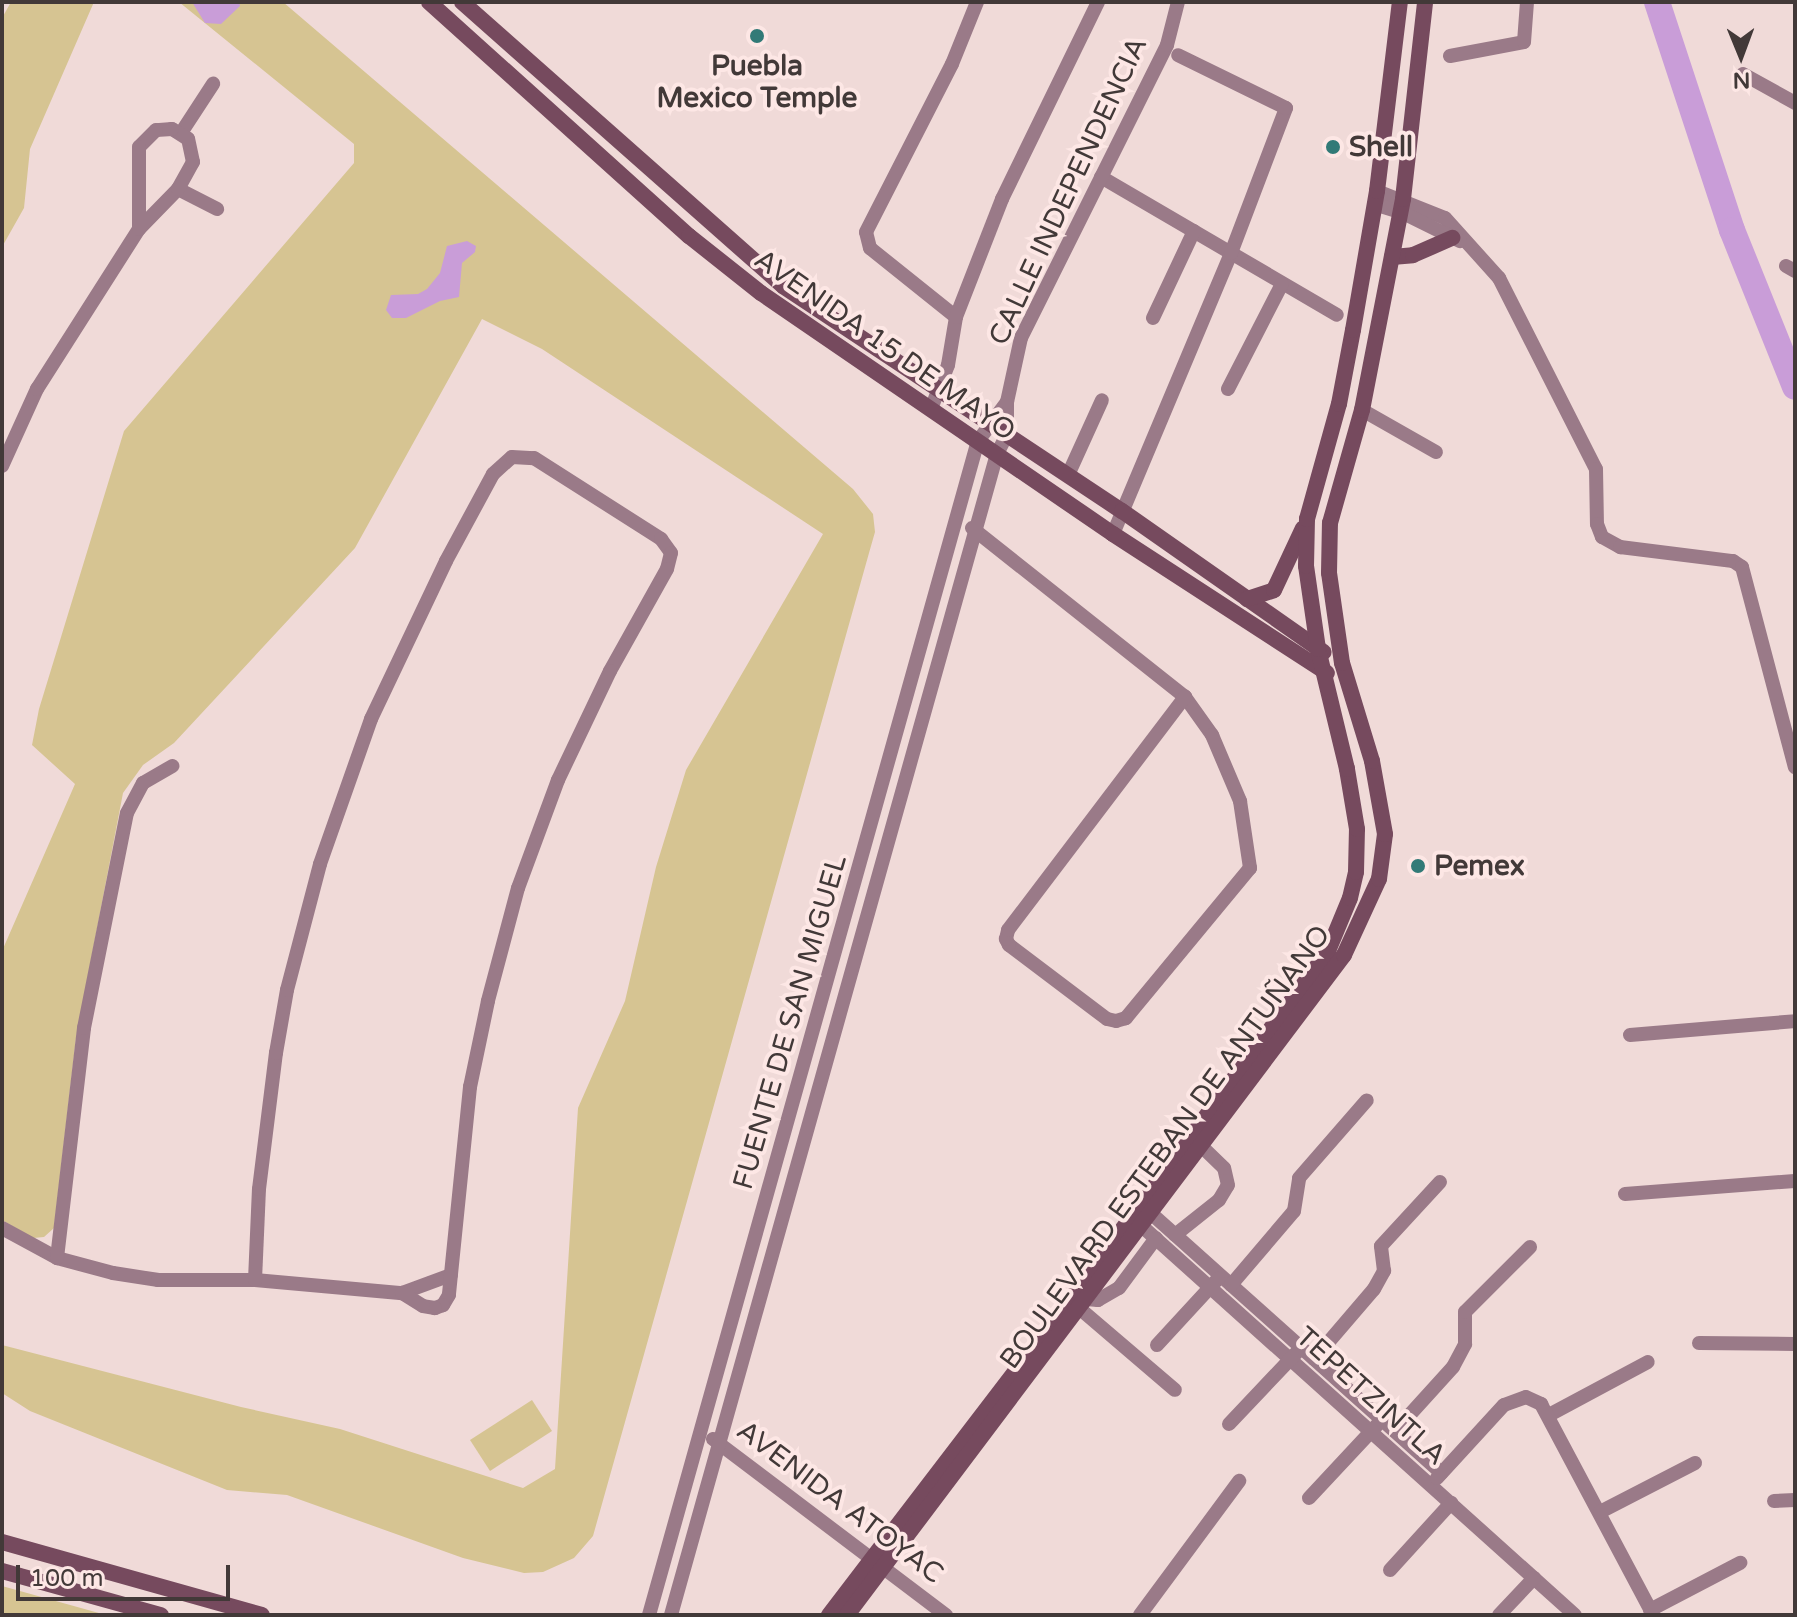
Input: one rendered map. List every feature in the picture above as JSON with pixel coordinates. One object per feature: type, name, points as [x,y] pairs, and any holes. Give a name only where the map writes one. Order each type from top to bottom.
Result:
[{"type":"main road","name":"AVENIDA 15 DE MAYO","points":[[459,2],[783,286],[1122,511],[1342,663]]},
{"type":"main road","name":"BOULEVARD ESTEBAN DE ANTUÑANO","points":[[847,1615],[878,1565],[1141,1215],[1328,951],[1350,898],[1356,872],[1357,829],[1318,649],[1306,566],[1307,519],[1339,404],[1376,197],[1400,2]]},
{"type":"main road","name":"BOULEVARD ESTEBAN DE ANTUÑANO","points":[[829,1615],[878,1565],[1083,1304],[1141,1215],[1201,1146],[1344,955],[1379,879],[1385,834],[1372,761],[1342,663],[1329,573],[1330,523],[1362,410],[1402,205],[1425,2]]},
{"type":"main road","name":"AVENIDA 15 DE MAYO","points":[[433,4],[689,236],[761,293],[1113,534],[1347,683]]},
{"type":"main road","points":[[490,57],[506,41]]},
{"type":"main road","points":[[1392,257],[1413,255],[1452,238]]},
{"type":"main road","points":[[1247,599],[1274,590],[1307,519]]},
{"type":"main road","points":[[2,1542],[262,1615]]},
{"type":"main road","points":[[2,1571],[161,1615]]},
{"type":"street","points":[[449,20],[459,2]]},
{"type":"street","points":[[956,317],[870,248],[866,232],[952,64],[977,2]]},
{"type":"street","points":[[931,409],[941,391],[956,317],[1002,199],[1098,2]]},
{"type":"street","name":"CALLE INDEPENDENCIA","points":[[997,454],[1007,434],[1007,402],[1021,338],[1167,45],[1178,2]]},
{"type":"street","points":[[1450,56],[1524,42],[1527,2]]},
{"type":"street","points":[[1113,534],[1231,253],[1286,108],[1178,55]]},
{"type":"street","points":[[1743,74],[1795,103]]},
{"type":"street","points":[[181,133],[213,84]]},
{"type":"street","points":[[2,466],[37,389],[139,229],[178,189],[194,154],[181,133],[172,129],[156,130],[139,147],[139,229]]},
{"type":"street","points":[[1101,177],[1337,315]]},
{"type":"street","points":[[178,189],[217,209]]},
{"type":"street","points":[[1376,197],[1445,218],[1499,278],[1585,442],[1596,469],[1597,524],[1602,537],[1620,547],[1733,561],[1742,567],[1795,767]]},
{"type":"street","points":[[1402,205],[1468,245]]},
{"type":"street","points":[[1153,318],[1194,231]]},
{"type":"street","points":[[1228,389],[1282,284]]},
{"type":"street","points":[[1068,475],[1102,400]]},
{"type":"street","name":"CALLE INDEPENDENCIA","points":[[978,441],[989,422],[1007,402]]},
{"type":"street","points":[[1362,410],[1436,452]]},
{"type":"street","name":"FUENTE DE SAN MIGUEL","points":[[649,1615],[978,441]]},
{"type":"street","name":"FUENTE DE SAN MIGUEL","points":[[671,1615],[997,454]]},
{"type":"street","points":[[255,1280],[259,1189],[276,1053],[287,990],[320,864],[371,719],[446,561],[493,474],[512,457],[534,458],[661,539],[671,553],[667,569],[610,671],[558,780],[518,888],[488,1001],[470,1087],[449,1295],[443,1305],[435,1308],[423,1306],[402,1293]]},
{"type":"street","points":[[959,513],[977,533],[1185,697],[1212,735],[1240,801],[1250,868],[1126,1018],[1116,1021],[1107,1019],[1009,945],[1006,939],[1008,930],[1185,697]]},
{"type":"street","points":[[57,1258],[84,1028],[127,813],[143,783],[173,766]]},
{"type":"street","points":[[1630,1035],[1795,1021]]},
{"type":"street","points":[[1157,1345],[1294,1211],[1299,1178],[1367,1100]]},
{"type":"street","points":[[1175,1235],[1219,1200],[1228,1185],[1224,1168],[1201,1146]]},
{"type":"street","points":[[1625,1194],[1795,1181]]},
{"type":"street","points":[[1314,1359],[1374,1289],[1384,1271],[1381,1246],[1440,1182]]},
{"type":"street","name":"TEPETZINTLA","points":[[1141,1215],[1175,1235],[1371,1431],[1575,1615]]},
{"type":"street","name":"TEPETZINTLA","points":[[1141,1215],[1156,1238],[1221,1282]]},
{"type":"street","points":[[2,1228],[57,1258],[113,1273],[158,1280],[255,1280],[402,1293],[451,1275]]},
{"type":"street","points":[[1083,1304],[1098,1300],[1119,1288],[1156,1238]]},
{"type":"street","points":[[1395,1431],[1453,1367],[1465,1344],[1465,1312],[1530,1247]]},
{"type":"street","points":[[1083,1304],[1175,1390]]},
{"type":"street","points":[[1699,1343],[1795,1344]]},
{"type":"street","points":[[1229,1424],[1296,1353]]},
{"type":"street","name":"TEPETZINTLA","points":[[1296,1353],[1314,1359],[1442,1473]]},
{"type":"street","points":[[1549,1415],[1648,1362]]},
{"type":"street","points":[[1431,1484],[1513,1400],[1533,1400],[1541,1404],[1549,1415],[1651,1612],[1740,1563]]},
{"type":"street","points":[[1309,1498],[1382,1420]]},
{"type":"street","name":"AVENIDA ATOYAC","points":[[703,1431],[946,1615]]},
{"type":"street","points":[[1600,1512],[1695,1463]]},
{"type":"street","points":[[1140,1615],[1239,1481]]},
{"type":"street","points":[[1774,1501],[1795,1500]]},
{"type":"street","points":[[1390,1570],[1451,1503]]},
{"type":"street","points":[[1499,1615],[1534,1578]]},
{"type":"shaded area","points":[[11,2],[94,2],[30,149],[24,208],[2,247],[2,18]]},
{"type":"shaded area","points":[[179,2],[283,2],[853,489],[873,514],[875,532],[593,1536],[574,1558],[543,1572],[524,1573],[463,1558],[287,1495],[227,1490],[30,1411],[2,1393],[2,1345],[241,1407],[340,1429],[523,1488],[555,1469],[578,1108],[625,1001],[656,867],[686,770],[823,534],[542,349],[482,319],[355,548],[174,743],[143,765],[123,793],[76,1038],[54,1228],[44,1237],[33,1238],[2,1220],[2,951],[75,784],[32,745],[39,709],[124,431],[354,163],[354,144]]},
{"type":"shaded area","points":[[192,2],[239,2],[240,6],[221,24],[205,23]]},
{"type":"shaded area","points":[[467,241],[476,246],[475,252],[462,263],[459,297],[440,301],[406,318],[392,318],[386,310],[391,295],[418,294],[427,289],[440,273],[447,246]]},
{"type":"shaded area","points":[[532,1400],[552,1431],[490,1471],[470,1440]]},
{"type":"shaded area","points":[[2,1586],[106,1615],[2,1615]]},
{"type":"waterway","points":[[1657,2],[1732,230],[1795,387]]},
{"type":"place","name":"Puebla Mexico Temple","points":[[757,36]]},
{"type":"place","name":"Shell","points":[[1333,147]]},
{"type":"place","name":"Pemex","points":[[1418,866]]}]
